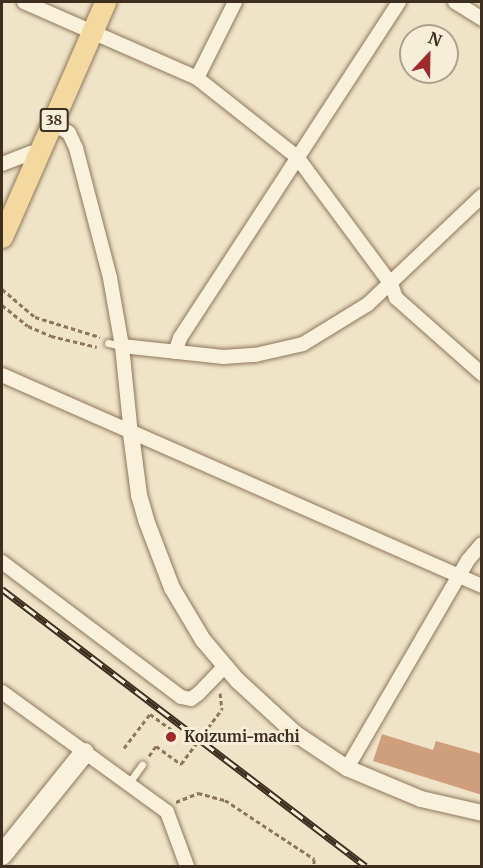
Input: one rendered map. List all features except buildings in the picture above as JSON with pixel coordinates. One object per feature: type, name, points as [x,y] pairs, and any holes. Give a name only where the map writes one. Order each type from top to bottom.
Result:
[{"type":"main road","name":"38","points":[[2,237],[105,2]]},
{"type":"main road","points":[[2,855],[84,753]]},
{"type":"street","points":[[24,2],[196,78],[297,157],[391,284],[396,298],[482,374]]},
{"type":"street","points":[[196,78],[236,2]]},
{"type":"street","points":[[175,352],[180,339],[399,2]]},
{"type":"street","points":[[455,2],[482,19]]},
{"type":"street","points":[[53,124],[69,133],[76,148],[110,278],[122,346],[140,495],[154,543],[172,588],[202,640],[274,716],[296,735],[347,768],[421,799],[482,813]]},
{"type":"street","points":[[2,164],[31,153],[39,155]]},
{"type":"street","points":[[122,346],[223,357],[244,356],[303,344],[349,318],[391,284],[482,196]]},
{"type":"street","points":[[2,375],[131,434],[482,586]]},
{"type":"street","points":[[347,768],[459,576],[482,544]]},
{"type":"street","points":[[2,562],[182,697],[190,699],[198,694],[225,666]]},
{"type":"street","points":[[2,692],[164,809],[169,815],[187,867]]},
{"type":"lane","points":[[108,343],[122,346]]},
{"type":"lane","points":[[128,784],[142,765]]},
{"type":"path","points":[[2,289],[35,317],[102,337],[108,343],[97,347],[51,336],[28,326],[2,305]]},
{"type":"path","points":[[142,765],[156,746],[181,764],[222,709],[219,689]]},
{"type":"path","points":[[124,748],[150,714],[171,729]]},
{"type":"path","points":[[164,809],[198,793],[231,803],[314,859],[314,867]]},
{"type":"railway","points":[[2,589],[365,866]]},
{"type":"place","name":"Koizumi-machi","points":[[171,737]]}]
